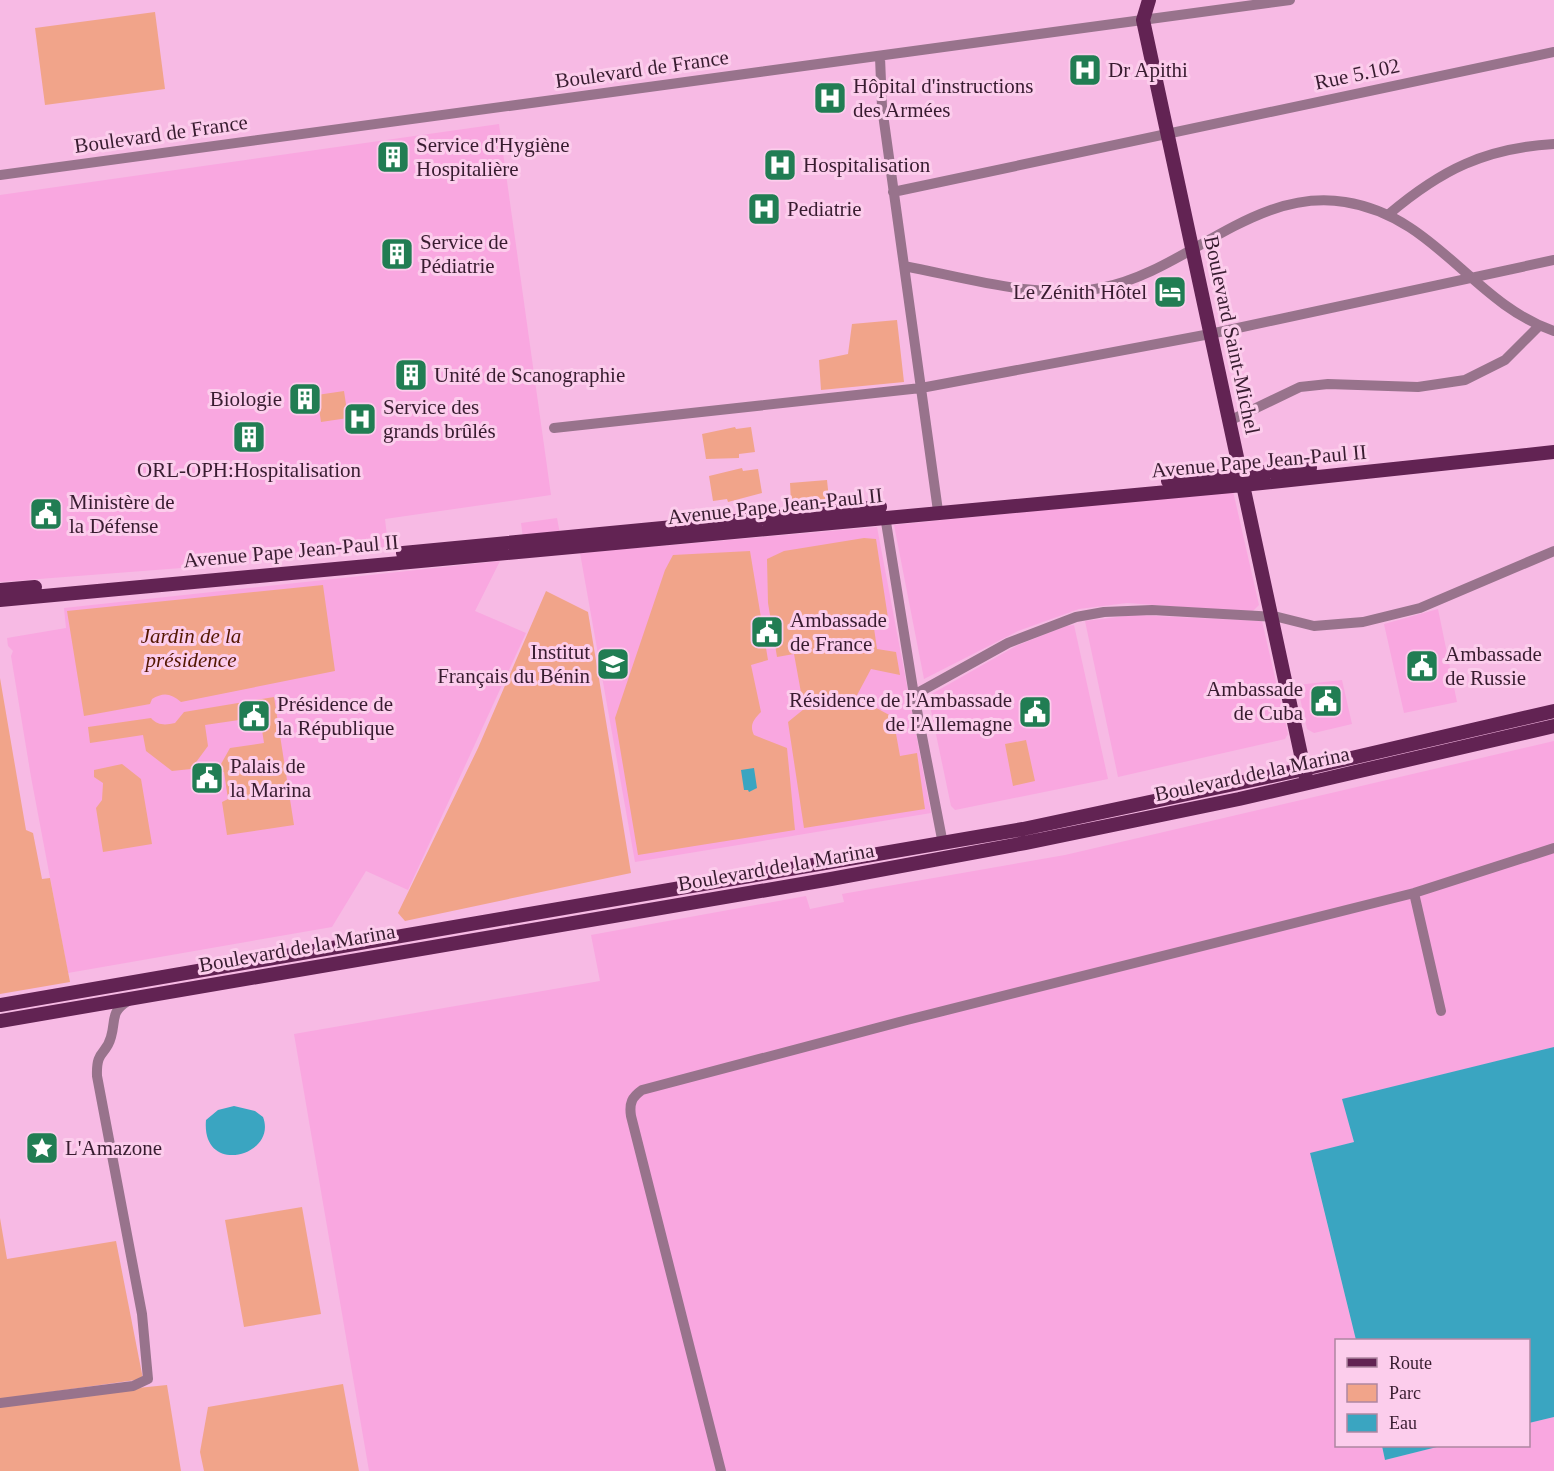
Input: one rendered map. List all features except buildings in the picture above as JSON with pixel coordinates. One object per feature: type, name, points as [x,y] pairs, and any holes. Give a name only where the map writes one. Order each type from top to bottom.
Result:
[{"type":"main road","name":"Boulevard Saint-Michel","points":[[1149,0],[1143,20],[1307,784]]},
{"type":"main road","name":"Avenue Pape Jean-Paul II","points":[[1242,480],[1554,443]]},
{"type":"main road","name":"Avenue Pape Jean-Paul II","points":[[0,600],[492,549],[1554,452]]},
{"type":"main road","name":"Avenue Pape Jean-Paul II","points":[[0,590],[885,516],[938,507]]},
{"type":"main road","name":"Boulevard de la Marina","points":[[0,1021],[334,963],[373,949],[943,844],[1304,769],[1554,711]]},
{"type":"main road","name":"Boulevard de la Marina","points":[[0,1005],[337,948],[373,949],[922,862],[1307,784],[1554,726]]},
{"type":"main road","points":[[334,963],[337,948]]},
{"type":"street","name":"Boulevard de France","points":[[0,175],[1290,0]]},
{"type":"street","name":"Rue 5.102","points":[[893,192],[1554,52]]},
{"type":"street","points":[[880,57],[882,107],[938,507]]},
{"type":"street","points":[[1389,214],[1418,189],[1459,165],[1510,149],[1554,144]]},
{"type":"street","points":[[904,266],[1011,286],[1078,291],[1101,288],[1134,279],[1262,214],[1295,202],[1343,201],[1389,214],[1441,249],[1498,302],[1539,326],[1554,331]]},
{"type":"street","points":[[554,428],[921,388],[1210,334],[1554,260]]},
{"type":"street","points":[[1229,421],[1300,387],[1328,384],[1418,387],[1465,380],[1505,360],[1539,326]]},
{"type":"street","points":[[885,516],[914,695],[943,844]]},
{"type":"street","points":[[914,695],[1022,637],[1083,615],[1133,610],[1271,617],[1304,625],[1325,626],[1388,617],[1438,601],[1554,551]]},
{"type":"street","points":[[721,1471],[629,1107],[636,1094],[642,1089],[1414,893],[1554,848]]},
{"type":"street","points":[[1414,893],[1441,1011]]},
{"type":"street","points":[[0,1403],[133,1386],[148,1380],[142,1314],[97,1065],[98,1055],[110,1040],[113,1015],[118,1007],[135,998]]},
{"type":"shaded area","points":[[499,124],[551,495],[385,519],[388,545],[385,547],[284,560],[0,582],[0,195]]},
{"type":"shaded area","points":[[1233,491],[1259,605],[1252,612],[1127,603],[1079,609],[1018,631],[924,679],[894,525]]},
{"type":"shaded area","points":[[557,518],[560,534],[523,538],[521,523]]},
{"type":"shaded area","name":"Ambassade de France","points":[[877,527],[931,813],[635,862],[580,553]]},
{"type":"shaded area","name":"Présidence de la République","points":[[500,561],[475,611],[526,633],[408,890],[366,871],[332,927],[68,973],[31,777],[11,656],[13,651],[8,646],[7,638],[66,628],[64,608]]},
{"type":"shaded area","points":[[1438,609],[1457,702],[1404,713],[1384,624]]},
{"type":"shaded area","points":[[1134,615],[1262,621],[1288,734],[1285,739],[1118,777],[1085,621]]},
{"type":"shaded area","points":[[1074,625],[1108,779],[955,810],[951,806],[928,696],[1016,646]]},
{"type":"shaded area","points":[[1342,680],[1352,724],[1314,733],[1307,729],[1297,685]]},
{"type":"shaded area","points":[[1554,741],[1554,1047],[1343,1099],[1354,1142],[1310,1154],[1356,1339],[1335,1339],[1335,1447],[1382,1447],[1385,1460],[1437,1447],[1530,1447],[1530,1423],[1554,1417],[1554,1471],[369,1471],[294,1034],[600,981],[591,935],[806,896],[810,909],[844,902],[842,894],[1065,855]]},
{"type":"green space","points":[[155,12],[165,89],[45,105],[35,28]]},
{"type":"green space","points":[[897,320],[904,382],[821,390],[819,360],[848,354],[852,324]]},
{"type":"green space","points":[[344,391],[348,418],[321,422],[317,395]]},
{"type":"green space","points":[[735,427],[736,429],[751,427],[755,452],[739,454],[739,458],[706,459],[702,434]]},
{"type":"green space","points":[[742,468],[743,471],[758,469],[762,493],[728,502],[727,499],[713,501],[709,476]]},
{"type":"green space","points":[[827,480],[829,499],[791,503],[790,483]]},
{"type":"green space","points":[[864,538],[876,539],[888,618],[873,621],[877,649],[896,652],[900,675],[871,669],[856,697],[893,717],[900,756],[917,753],[925,809],[804,828],[788,722],[804,709],[794,654],[777,657],[768,603],[767,559],[784,551]]},
{"type":"green space","points":[[750,551],[768,660],[751,665],[761,712],[754,720],[752,728],[754,735],[787,748],[795,830],[638,855],[615,718],[665,570],[673,555]]},
{"type":"green space","name":"Jardin de la présidence","points":[[323,585],[335,671],[181,702],[170,695],[163,694],[152,699],[150,704],[84,716],[67,611]]},
{"type":"green space","points":[[546,591],[588,612],[631,873],[405,921],[398,913],[478,748]]},
{"type":"green space","points":[[0,678],[26,830],[33,833],[42,879],[50,878],[70,982],[0,994]]},
{"type":"green space","points":[[274,697],[294,825],[227,835],[222,802],[228,799],[224,772],[216,773],[230,748],[264,743],[260,717],[205,725],[208,746],[191,769],[172,771],[146,751],[143,735],[90,743],[88,727],[151,718],[159,724],[172,724],[184,712]]},
{"type":"green space","points":[[1026,740],[1035,781],[1013,786],[1005,744]]},
{"type":"green space","points":[[122,764],[141,779],[152,844],[103,852],[96,808],[102,800],[103,783],[94,777],[94,770]]},
{"type":"green space","points":[[302,1207],[321,1314],[244,1327],[225,1220]]},
{"type":"green space","points":[[0,1218],[7,1259],[116,1241],[143,1379],[0,1399]]},
{"type":"green space","points":[[343,1384],[359,1471],[204,1471],[200,1452],[208,1407]]},
{"type":"green space","points":[[167,1385],[181,1471],[0,1471],[0,1402]]},
{"type":"water","points":[[754,768],[757,788],[749,792],[744,790],[741,770]]},
{"type":"water","points":[[1554,1047],[1554,1417],[1530,1423],[1530,1339],[1356,1339],[1310,1153],[1354,1142],[1342,1099]]},
{"type":"water","points":[[234,1106],[255,1111],[263,1117],[265,1131],[260,1142],[250,1150],[238,1154],[226,1154],[215,1149],[208,1138],[206,1120],[218,1110]]},
{"type":"water","points":[[1382,1447],[1437,1447],[1385,1460]]},
{"type":"place","name":"Dr Apithi","points":[[1085,70]]},
{"type":"place","name":"Hôpital d'instructions des Armées","points":[[830,98]]},
{"type":"place","name":"Service d'Hygiène Hospitalière","points":[[393,157]]},
{"type":"place","name":"Hospitalisation","points":[[780,165]]},
{"type":"place","name":"Pediatrie","points":[[764,209]]},
{"type":"place","name":"Service de Pédiatrie","points":[[397,254]]},
{"type":"place","name":"Le Zénith Hôtel","points":[[1170,292]]},
{"type":"place","name":"Unité de Scanographie","points":[[411,375]]},
{"type":"place","name":"Biologie","points":[[305,399]]},
{"type":"place","name":"Service des grands brûlés","points":[[360,419]]},
{"type":"place","name":"ORL-OPH:Hospitalisation","points":[[249,437]]},
{"type":"place","name":"Ministère de la Défense","points":[[46,514]]},
{"type":"place","name":"Ambassade de France","points":[[767,632]]},
{"type":"place","name":"Institut Français du Bénin","points":[[613,664]]},
{"type":"place","name":"Ambassade de Russie","points":[[1422,666]]},
{"type":"place","name":"Ambassade de Cuba","points":[[1326,701]]},
{"type":"place","name":"Résidence de l'Ambassade de l'Allemagne","points":[[1035,712]]},
{"type":"place","name":"Présidence de la République","points":[[254,716]]},
{"type":"place","name":"Palais de la Marina","points":[[207,778]]},
{"type":"place","name":"L'Amazone","points":[[42,1148]]}]
